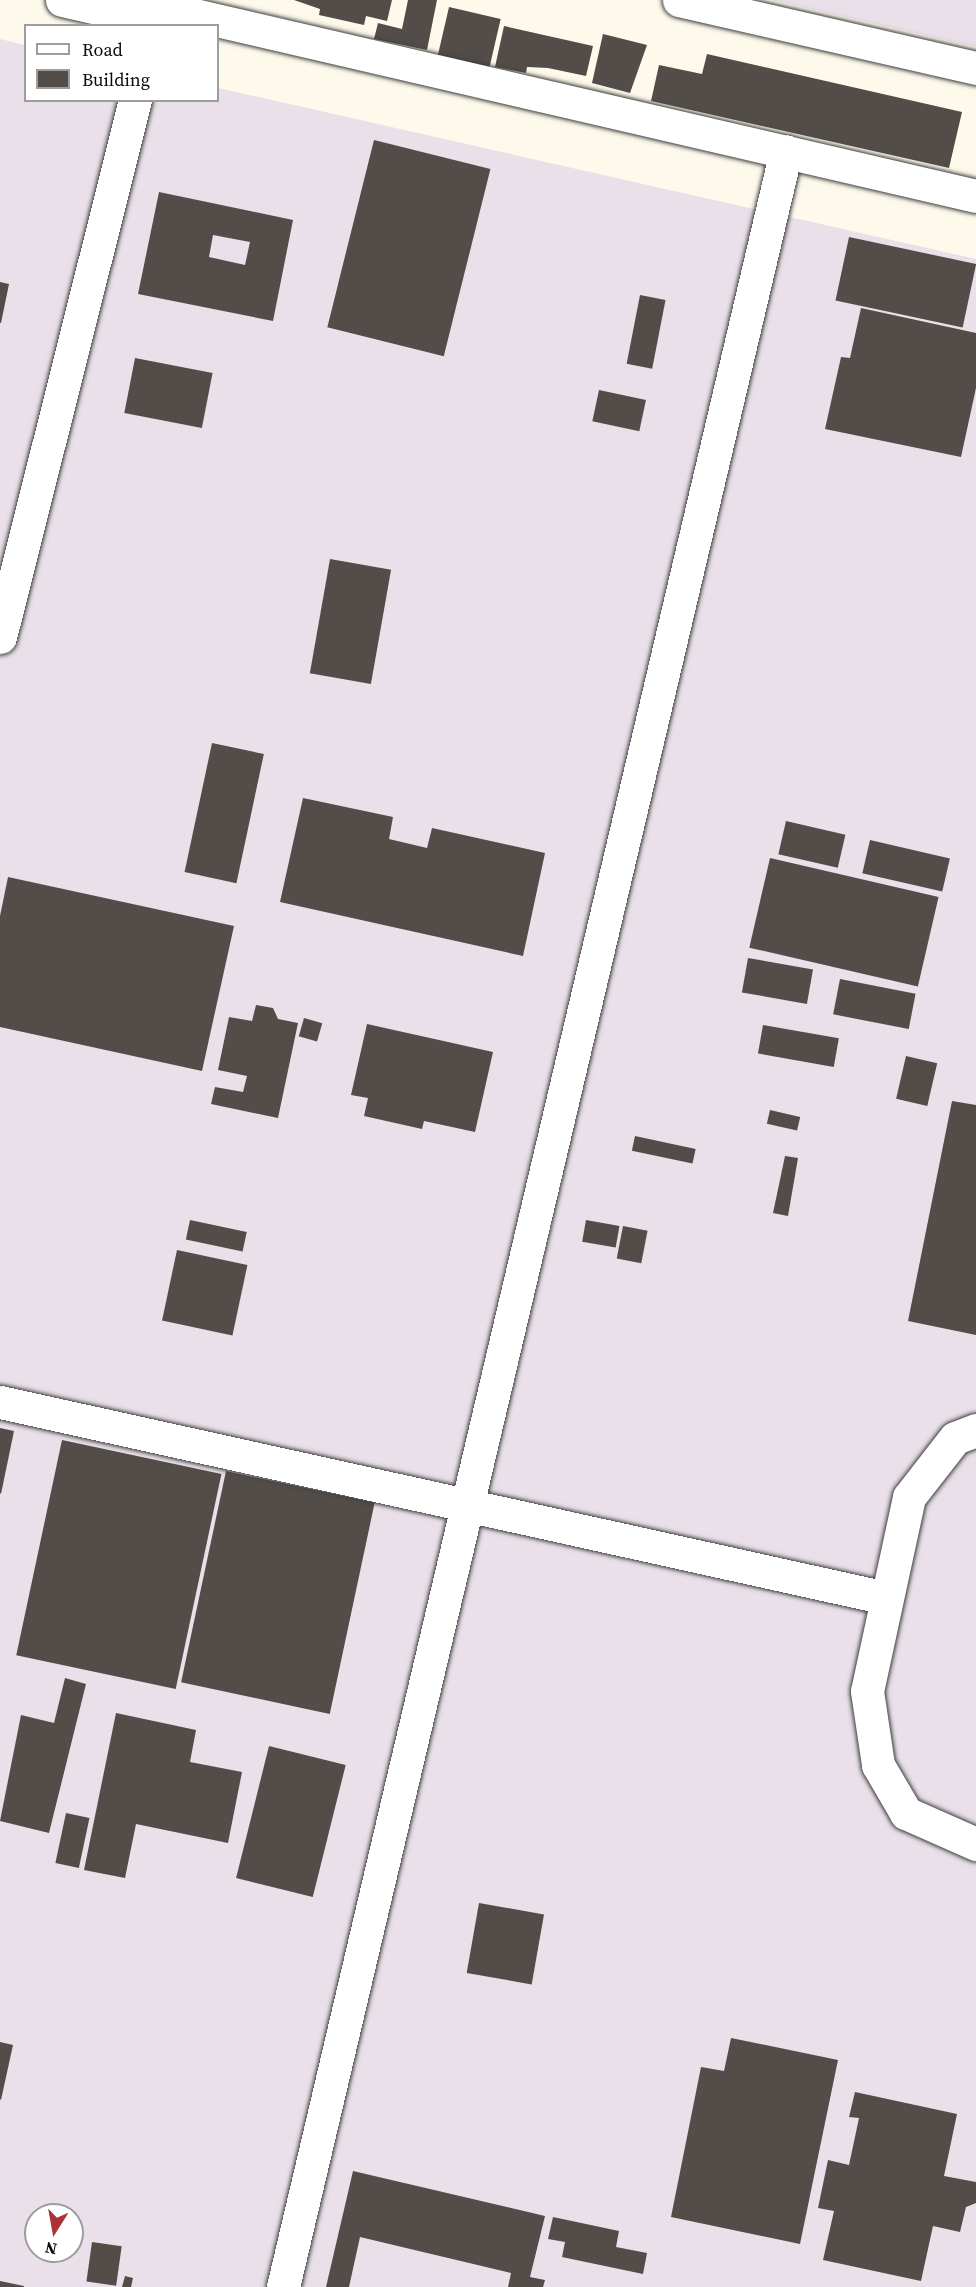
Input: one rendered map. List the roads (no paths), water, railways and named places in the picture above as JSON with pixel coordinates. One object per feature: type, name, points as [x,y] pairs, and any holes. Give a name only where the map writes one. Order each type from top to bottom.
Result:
[{"type":"street","points":[[62,0],[189,24]]},
{"type":"street","points":[[679,0],[976,68]]},
{"type":"street","points":[[219,31],[784,159],[976,211]]},
{"type":"street","points":[[219,36],[784,159],[976,196]]},
{"type":"street","points":[[0,637],[134,102]]},
{"type":"street","points":[[283,2287],[470,1506],[784,159]]},
{"type":"street","points":[[0,1402],[886,1598]]},
{"type":"street","points":[[976,1430],[955,1438],[909,1497],[867,1691],[878,1765],[906,1813],[976,1844]]}]
